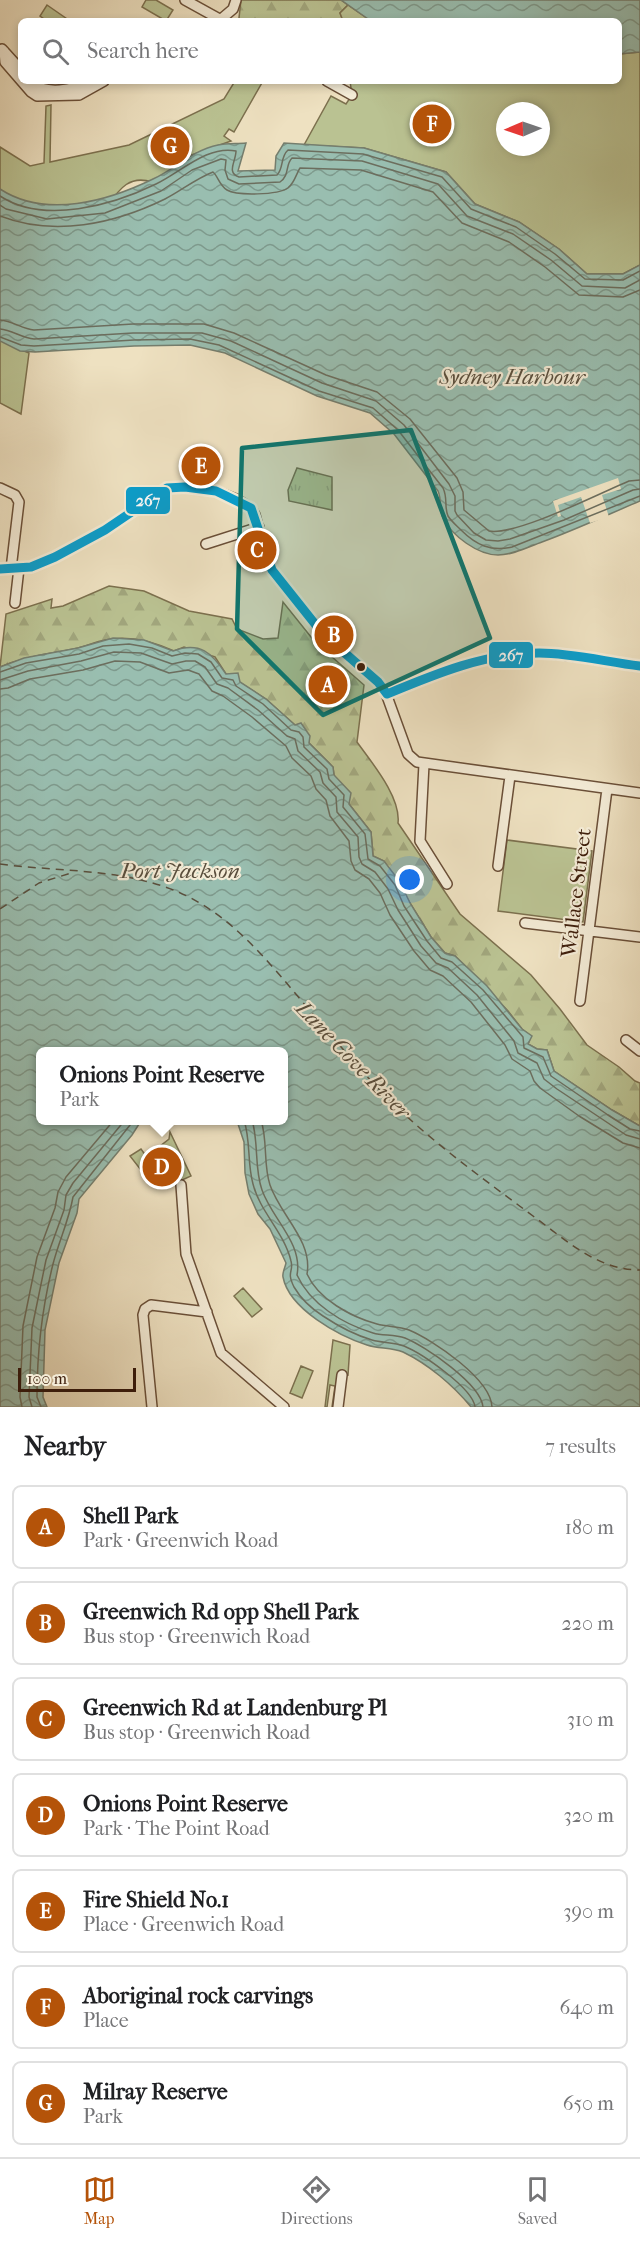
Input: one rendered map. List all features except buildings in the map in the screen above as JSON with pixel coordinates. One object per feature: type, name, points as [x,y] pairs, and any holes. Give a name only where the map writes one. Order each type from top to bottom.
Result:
[{"type":"street","points":[[185,0],[215,18]]},
{"type":"street","points":[[219,18],[233,9],[236,0]]},
{"type":"street","points":[[2,49],[18,66]]},
{"type":"street","points":[[2,49],[5,62],[18,78]]},
{"type":"street","points":[[23,84],[30,92],[38,96],[81,94],[99,84]]},
{"type":"street","points":[[34,84],[44,89],[77,88],[84,84]]},
{"type":"street","points":[[332,84],[352,95]]},
{"type":"street","points":[[0,569],[31,567],[55,557],[105,530],[159,492],[176,487],[216,490],[251,508],[272,570],[323,634],[378,682],[387,694],[408,754],[417,762],[640,793]]},
{"type":"street","points":[[0,488],[15,495],[18,502],[15,603]]},
{"type":"street","points":[[206,544],[259,527]]},
{"type":"street","points":[[387,694],[463,664],[510,656],[539,653],[640,666]]},
{"type":"street","points":[[424,764],[420,841],[447,884]]},
{"type":"street","points":[[498,866],[510,776]]},
{"type":"street","name":"Wallace Street","points":[[580,1001],[607,789]]},
{"type":"street","points":[[525,923],[640,937]]},
{"type":"street","points":[[626,1040],[640,1051]]},
{"type":"street","points":[[181,1185],[186,1254],[221,1353],[284,1407]]},
{"type":"street","points":[[152,1407],[143,1315],[145,1309],[151,1305],[207,1312]]},
{"type":"street","points":[[338,1407],[342,1376]]},
{"type":"highlighted area","points":[[411,430],[490,638],[323,715],[237,629],[242,448]]},
{"type":"green space","points":[[146,0],[156,0],[173,10],[168,18],[161,18],[142,7]]},
{"type":"green space","points":[[241,0],[341,0],[348,5],[340,13],[342,18],[239,18]]},
{"type":"green space","points":[[47,5],[66,18],[43,18],[40,16]]},
{"type":"green space","points":[[348,5],[367,18],[342,18],[340,13]]},
{"type":"green space","points":[[640,52],[640,265],[623,274],[587,274],[559,249],[519,222],[475,204],[446,172],[364,148],[304,145],[331,96],[346,104],[352,95],[350,84],[622,84],[622,54]]},
{"type":"green space","points":[[233,84],[261,84],[234,132],[229,129],[224,136],[231,141],[186,157],[178,162],[173,170],[152,182],[138,180],[126,184],[108,205],[72,212],[0,196],[0,147],[30,166],[44,163],[46,106],[51,105],[50,162],[129,145],[224,99]]},
{"type":"green space","points":[[0,340],[29,353],[21,414],[0,403]]},
{"type":"green space","points":[[297,468],[332,477],[332,510],[289,501],[288,490]]},
{"type":"green space","points":[[109,586],[144,591],[189,611],[232,619],[237,629],[263,639],[278,638],[283,602],[315,642],[364,685],[357,742],[390,791],[398,813],[398,823],[460,914],[531,975],[587,1045],[640,1083],[640,1126],[554,1071],[547,1050],[537,1049],[528,1044],[531,1036],[455,956],[445,953],[431,937],[384,861],[373,856],[371,832],[349,804],[334,775],[333,767],[309,743],[301,724],[295,725],[266,699],[226,674],[215,657],[184,647],[174,651],[149,642],[122,638],[29,658],[0,667],[6,614],[52,599],[51,608],[63,606]]},
{"type":"green space","points":[[507,840],[592,851],[583,922],[498,911]]},
{"type":"green space","points":[[170,1132],[191,1176],[169,1186],[162,1177],[148,1179],[130,1156],[141,1149],[146,1156],[150,1153],[153,1157],[157,1154],[155,1150],[169,1139]]},
{"type":"green space","points":[[243,1288],[262,1309],[252,1317],[234,1296]]},
{"type":"green space","points":[[333,1340],[350,1345],[348,1375],[345,1374],[336,1407],[332,1407],[335,1386],[330,1385],[327,1407],[325,1407]]},
{"type":"green space","points":[[301,1366],[313,1371],[302,1398],[290,1393]]},
{"type":"water","points":[[341,0],[640,0],[640,52],[622,54],[622,18],[367,18]]},
{"type":"water","name":"Sydney Harbour","points":[[246,143],[238,171],[275,170],[276,156],[284,143],[364,148],[446,172],[475,204],[519,222],[559,249],[587,274],[623,274],[640,265],[640,501],[520,550],[504,555],[482,552],[459,538],[447,525],[442,515],[438,491],[394,434],[370,413],[317,396],[225,353],[190,345],[35,352],[20,351],[0,341],[0,189],[18,198],[37,203],[77,204],[135,187],[161,175],[209,147]]},
{"type":"water","name":"Port Jackson","points":[[113,638],[144,640],[173,651],[182,648],[198,648],[216,660],[226,674],[238,673],[240,682],[266,699],[295,725],[301,723],[310,736],[309,743],[333,767],[334,775],[351,793],[349,804],[371,832],[373,856],[384,861],[400,882],[431,937],[445,953],[455,956],[487,986],[522,1029],[532,1036],[528,1044],[537,1049],[547,1050],[554,1071],[640,1126],[640,1407],[471,1407],[440,1376],[422,1363],[398,1350],[371,1346],[343,1335],[317,1320],[295,1300],[287,1289],[283,1275],[286,1263],[270,1229],[258,1214],[249,1194],[245,1173],[244,1142],[238,1125],[288,1125],[288,1047],[36,1047],[36,1125],[138,1125],[79,1199],[77,1213],[59,1263],[45,1330],[43,1397],[47,1407],[0,1407],[0,667],[24,658],[78,648]]},
{"type":"pier","points":[[618,478],[621,489],[602,495],[609,517],[590,523],[581,497],[558,505],[561,516],[558,517],[553,501]]},
{"type":"ferry route","points":[[0,864],[130,878],[156,884],[203,905],[252,945],[372,1082],[429,1136],[491,1185],[583,1252],[610,1265],[640,1270]]},
{"type":"ferry route","points":[[0,909],[39,883],[71,873]]},
{"type":"transit line","name":"267","points":[[0,569],[31,567],[55,557],[105,530],[167,488],[185,487],[216,491],[251,508],[272,570],[323,634],[378,682],[387,694]]},
{"type":"transit line","name":"267","points":[[387,694],[461,666],[519,654],[564,654],[640,666]]},
{"type":"place","name":"Aboriginal rock carvings","points":[[432,124]]},
{"type":"place","name":"Milray Reserve","points":[[170,146]]},
{"type":"place","name":"Fire Shield No.1","points":[[201,466]]},
{"type":"place","name":"Greenwich Rd at Landenburg Pl","points":[[257,550]]},
{"type":"place","name":"Greenwich Rd opp Shell Park","points":[[334,635]]},
{"type":"place","name":"Shell Park","points":[[328,685]]},
{"type":"place","name":"Onions Point Reserve","points":[[162,1167]]},
{"type":"water label","name":"Lane Cove River","points":[[353,1060]]}]
